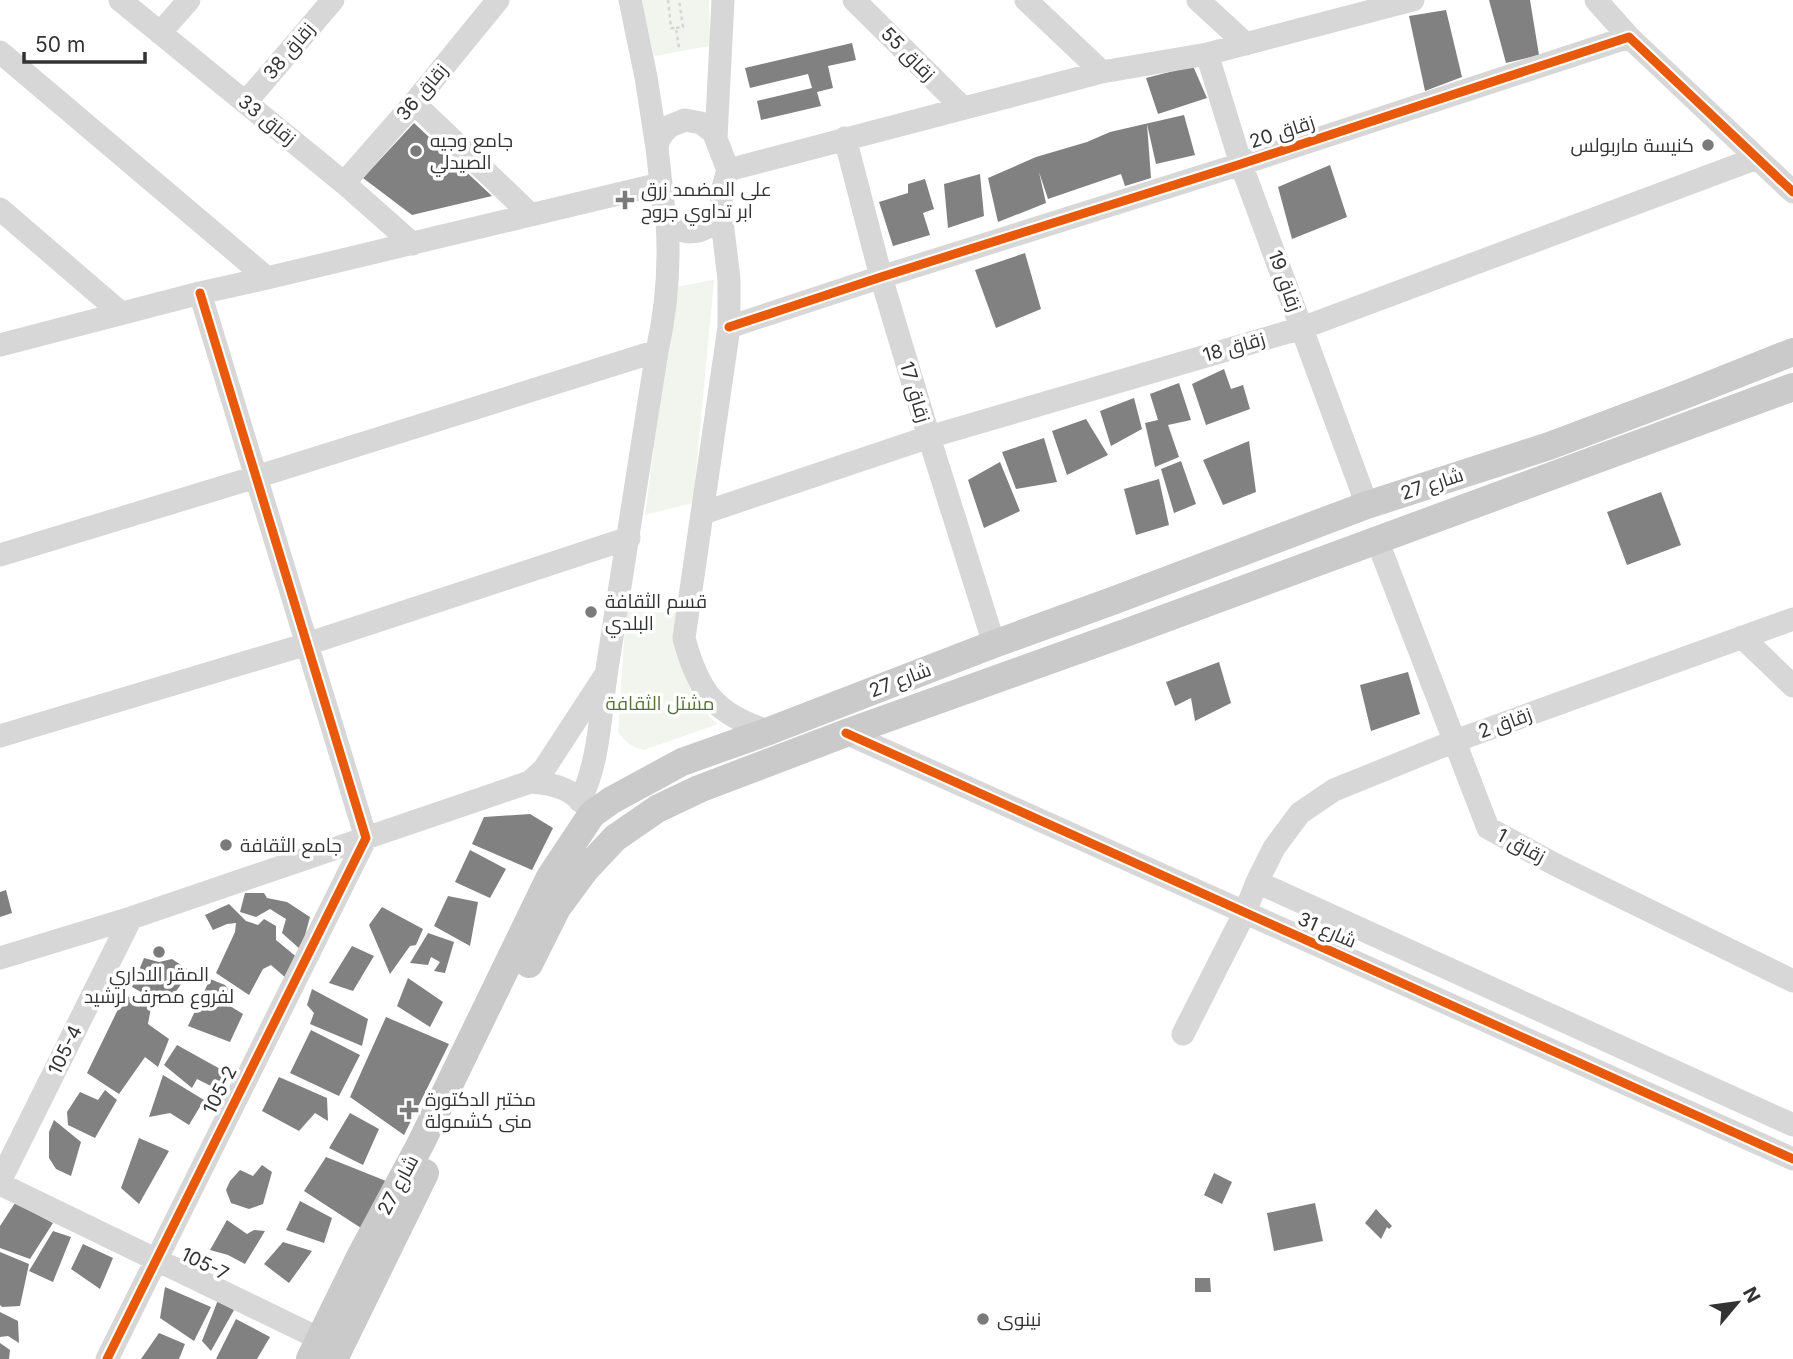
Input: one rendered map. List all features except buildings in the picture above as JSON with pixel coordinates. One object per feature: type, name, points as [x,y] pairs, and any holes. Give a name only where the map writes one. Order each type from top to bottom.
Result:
[{"type":"main road","name":"شارع 27","points":[[321,1352],[361,1255],[421,1143],[586,807],[641,784],[682,762],[994,644],[1367,505],[1549,446],[1793,352]]},
{"type":"main road","name":"شارع 27","points":[[321,1352],[557,908],[585,870],[615,838],[657,809],[699,789],[846,733],[1789,394]]},
{"type":"main road","points":[[1115,600],[1128,632]]},
{"type":"street","name":"زقاق 33","points":[[120,0],[344,183],[412,244]]},
{"type":"street","points":[[160,33],[189,0]]},
{"type":"street","name":"زقاق 38","points":[[246,103],[333,0]]},
{"type":"street","name":"زقاق 36","points":[[344,183],[498,0]]},
{"type":"street","points":[[586,807],[587,787],[598,735],[668,290],[667,220],[646,78],[630,0]]},
{"type":"street","points":[[716,139],[723,0]]},
{"type":"street","name":"زقاق 55","points":[[853,0],[963,108]]},
{"type":"street","points":[[1026,0],[1102,72]]},
{"type":"street","points":[[1198,0],[1246,44]]},
{"type":"street","points":[[1595,0],[1629,37],[1793,192]]},
{"type":"street","points":[[728,170],[1102,72],[1206,54],[1405,1]]},
{"type":"street","name":"زقاق 20","points":[[729,327],[1629,37]]},
{"type":"street","points":[[0,52],[267,278]]},
{"type":"street","name":"زقاق 19","points":[[1206,54],[1241,164],[1367,505]]},
{"type":"street","points":[[657,148],[664,132],[681,121],[705,97],[720,72]]},
{"type":"street","points":[[646,78],[660,101],[681,121],[701,123],[713,132],[728,170],[722,191],[721,213],[729,279],[729,327],[684,638],[697,678],[710,698],[727,713],[747,724],[769,731]]},
{"type":"street","points":[[414,103],[531,215]]},
{"type":"street","name":"زقاق 17","points":[[845,138],[881,277],[994,644]]},
{"type":"street","name":"زقاق 18","points":[[703,513],[929,437],[1302,328],[1757,158]]},
{"type":"street","points":[[0,345],[200,293],[660,184]]},
{"type":"street","points":[[0,209],[121,313]]},
{"type":"street","points":[[667,220],[682,230],[700,231],[716,221],[721,213]]},
{"type":"street","points":[[200,293],[366,838]]},
{"type":"street","points":[[0,555],[657,351]]},
{"type":"street","points":[[0,736],[307,644],[629,538]]},
{"type":"street","name":"زقاق 1","points":[[1377,540],[1489,828],[1569,871],[1793,981]]},
{"type":"street","name":"زقاق 2","points":[[1183,1034],[1275,848],[1300,813],[1334,790],[1454,741],[1793,619]]},
{"type":"street","points":[[1742,637],[1793,686]]},
{"type":"street","points":[[0,958],[131,918],[530,782],[544,769],[606,674]]},
{"type":"street","name":"شارع 31","points":[[846,733],[1793,1160]]},
{"type":"street","points":[[530,782],[564,788],[586,807]]},
{"type":"street","name":"105-2","points":[[107,1359],[366,838]]},
{"type":"street","name":"شارع 31","points":[[1257,882],[1793,1125]]},
{"type":"street","name":"105-4","points":[[0,1182],[131,918]]},
{"type":"street","name":"105-7","points":[[0,1182],[155,1259],[321,1352]]},
{"type":"path","points":[[668,0],[671,28],[683,27],[679,0]]},
{"type":"path","points":[[676,28],[680,48]]},
{"type":"green space","points":[[641,0],[709,0],[710,46],[654,56]]},
{"type":"green space","points":[[714,280],[693,503],[645,515],[675,287]]},
{"type":"green space","name":"مشتل الثقافة","points":[[626,611],[678,613],[676,644],[709,717],[718,724],[644,750],[633,746],[620,735],[618,732]]},
{"type":"cycle path","points":[[729,327],[1629,37],[1793,192]]},
{"type":"cycle path","points":[[107,1359],[366,838],[200,293]]},
{"type":"cycle path","points":[[846,733],[1793,1159]]},
{"type":"place","name":"كنيسة ماربولس","points":[[1708,145]]},
{"type":"place","name":"جامع وجيه الصيدلي","points":[[416,151]]},
{"type":"place","name":"علي المضمد زرق ابر تداوي جروح","points":[[625,200]]},
{"type":"place","name":"قسم الثقافة البلدي","points":[[591,612]]},
{"type":"place","name":"جامع الثقافة","points":[[226,845]]},
{"type":"place","name":"المقر الاداري لفروع مصرف لرشيد","points":[[159,952]]},
{"type":"place","name":"مختبر الدكتورة منى كشمولة","points":[[409,1110]]},
{"type":"place","name":"نينوى","points":[[983,1319]]}]
